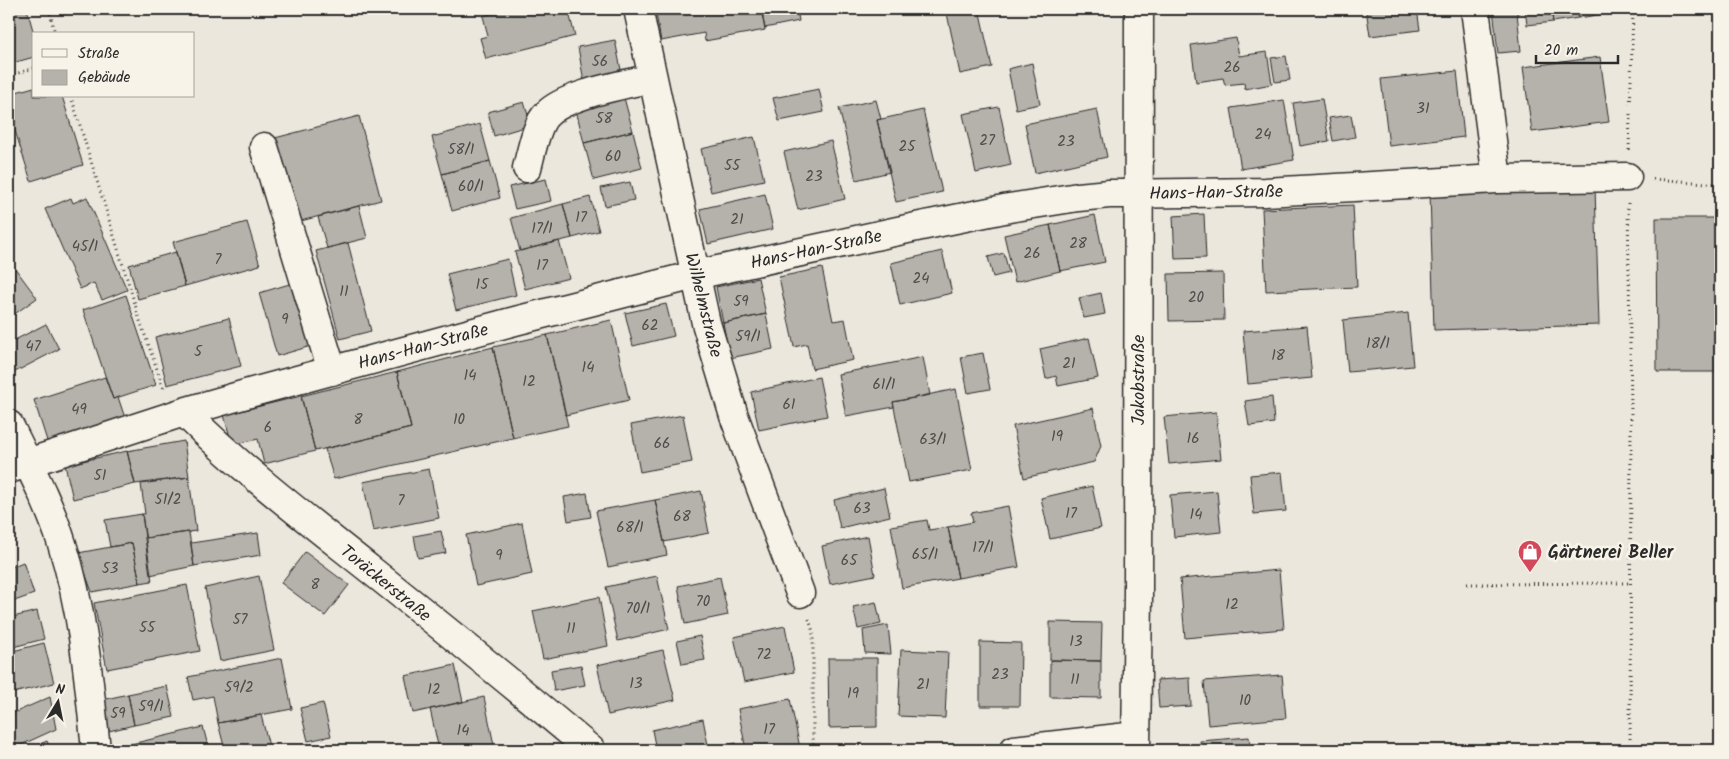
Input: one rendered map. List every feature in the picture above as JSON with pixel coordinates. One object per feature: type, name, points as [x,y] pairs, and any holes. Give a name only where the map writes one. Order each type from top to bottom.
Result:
[{"type":"street","name":"Wilhelmstraße","points":[[638,9],[706,323],[734,416],[800,592]]},
{"type":"street","name":"Jakobstraße","points":[[1136,743],[1140,9]]},
{"type":"street","points":[[1475,9],[1496,178]]},
{"type":"street","points":[[527,168],[533,141],[546,115],[561,104],[652,78]]},
{"type":"street","points":[[264,147],[332,371]]},
{"type":"street","name":"Hans-Han-Straße","points":[[18,465],[184,412],[515,321],[695,275],[1009,208],[1078,197],[1138,193],[1265,192],[1496,178],[1627,177]]},
{"type":"street","name":"Toräckerstraße","points":[[184,412],[233,458],[282,499],[592,750]]},
{"type":"street","points":[[9,425],[18,465],[47,504],[62,543],[85,655],[96,750]]},
{"type":"street","points":[[1014,750],[1136,743]]},
{"type":"path","points":[[49,9],[55,32]]},
{"type":"path","points":[[1630,750],[1631,410],[1627,177],[1633,9]]},
{"type":"path","points":[[9,76],[32,69]]},
{"type":"path","points":[[72,98],[138,315],[163,388],[184,412]]},
{"type":"path","points":[[1627,177],[1720,184]]},
{"type":"path","points":[[1467,584],[1631,583]]},
{"type":"path","points":[[800,592],[813,632],[813,750]]},
{"type":"building","points":[[9,9],[27,9],[33,32],[32,58],[9,64]]},
{"type":"building","points":[[511,9],[568,9],[575,36],[486,59],[480,38],[488,36],[483,16]]},
{"type":"building","points":[[655,9],[761,9],[765,30],[705,41],[704,33],[661,41]]},
{"type":"building","points":[[761,9],[797,9],[799,21],[765,28]]},
{"type":"building","points":[[946,9],[979,9],[992,67],[960,74]]},
{"type":"building","points":[[1366,9],[1417,9],[1420,30],[1370,36]]},
{"type":"building","points":[[1493,9],[1520,9],[1520,12],[1517,13],[1521,51],[1498,53]]},
{"type":"building","points":[[1525,9],[1551,9],[1553,22],[1527,25]]},
{"type":"building","points":[[1551,9],[1577,9],[1578,18],[1553,22]]},
{"type":"building","points":[[1577,9],[1603,9],[1604,14],[1578,18]]},
{"type":"building","points":[[1236,38],[1239,56],[1267,52],[1272,84],[1245,89],[1244,83],[1225,85],[1223,78],[1196,82],[1191,45]]},
{"type":"building","points":[[615,40],[622,75],[584,82],[578,47]]},
{"type":"building","points":[[1286,56],[1290,80],[1275,82],[1271,58]]},
{"type":"building","points":[[1600,57],[1609,122],[1532,132],[1523,67]]},
{"type":"building","points":[[1032,63],[1040,104],[1016,109],[1008,69]]},
{"type":"building","points":[[1457,71],[1464,137],[1389,146],[1381,79]]},
{"type":"building","points":[[32,88],[32,98],[63,98],[83,165],[31,181],[9,112],[9,94]]},
{"type":"building","points":[[819,89],[824,112],[779,121],[773,98]]},
{"type":"building","points":[[623,94],[633,131],[584,143],[575,106]]},
{"type":"building","points":[[1322,99],[1329,141],[1300,146],[1293,103]]},
{"type":"building","points":[[876,100],[881,119],[877,120],[890,172],[856,180],[839,108]]},
{"type":"building","points":[[1284,100],[1294,160],[1241,169],[1231,108]]},
{"type":"building","points":[[524,102],[531,125],[494,136],[488,112]]},
{"type":"building","points":[[999,107],[1011,165],[976,173],[963,114]]},
{"type":"building","points":[[1097,109],[1107,157],[1035,173],[1025,124]]},
{"type":"building","points":[[923,110],[942,192],[896,202],[877,120]]},
{"type":"building","points":[[1351,115],[1355,137],[1333,141],[1329,118]]},
{"type":"building","points":[[359,116],[381,200],[297,222],[275,138]]},
{"type":"building","points":[[480,124],[490,161],[442,174],[432,137]]},
{"type":"building","points":[[633,131],[642,168],[594,180],[584,143]]},
{"type":"building","points":[[754,137],[764,180],[711,192],[701,149]]},
{"type":"building","points":[[831,141],[845,199],[798,210],[784,152]]},
{"type":"building","points":[[490,161],[500,198],[452,211],[442,174]]},
{"type":"building","points":[[546,179],[551,201],[515,209],[509,187]]},
{"type":"building","points":[[630,182],[634,200],[605,206],[601,188]]},
{"type":"building","points":[[1595,187],[1599,325],[1434,330],[1430,192]]},
{"type":"building","points":[[765,194],[773,229],[708,244],[700,209]]},
{"type":"building","points":[[87,197],[127,290],[102,300],[94,283],[80,289],[45,209],[71,198],[73,203]]},
{"type":"building","points":[[590,197],[599,231],[572,238],[563,204]]},
{"type":"building","points":[[563,204],[572,238],[520,251],[511,218]]},
{"type":"building","points":[[1353,205],[1357,287],[1266,291],[1262,209]]},
{"type":"building","points":[[359,206],[367,238],[327,248],[318,217]]},
{"type":"building","points":[[1204,214],[1206,258],[1175,259],[1173,216]]},
{"type":"building","points":[[1095,215],[1105,262],[1060,271],[1050,225]]},
{"type":"building","points":[[1656,218],[1720,218],[1720,372],[1657,372]]},
{"type":"building","points":[[247,222],[260,265],[185,286],[173,242]]},
{"type":"building","points":[[1050,225],[1060,271],[1015,282],[1004,235]]},
{"type":"building","points":[[559,241],[569,278],[525,289],[515,252]]},
{"type":"building","points":[[348,243],[371,331],[340,339],[316,251]]},
{"type":"building","points":[[942,251],[952,293],[900,305],[891,263]]},
{"type":"building","points":[[176,252],[185,286],[138,299],[129,265]]},
{"type":"building","points":[[1004,253],[1009,273],[993,277],[988,257]]},
{"type":"building","points":[[508,259],[516,295],[456,310],[447,274]]},
{"type":"building","points":[[9,260],[37,298],[9,318]]},
{"type":"building","points":[[822,268],[833,321],[845,319],[853,360],[812,369],[807,344],[794,347],[779,277]]},
{"type":"building","points":[[1223,273],[1224,320],[1169,321],[1168,274]]},
{"type":"building","points":[[758,278],[766,314],[723,323],[716,287]]},
{"type":"building","points":[[293,283],[311,346],[277,356],[259,293]]},
{"type":"building","points":[[1101,293],[1105,314],[1084,318],[1079,298]]},
{"type":"building","points":[[126,295],[156,385],[113,399],[83,310]]},
{"type":"building","points":[[666,304],[674,336],[633,346],[625,313]]},
{"type":"building","points":[[1408,313],[1413,366],[1348,372],[1343,320]]},
{"type":"building","points":[[766,314],[773,349],[730,358],[723,323]]},
{"type":"building","points":[[229,318],[241,366],[167,385],[155,337]]},
{"type":"building","points":[[611,320],[629,400],[566,415],[547,335]]},
{"type":"building","points":[[46,324],[59,349],[13,373],[9,365],[9,343]]},
{"type":"building","points":[[1307,326],[1312,378],[1248,384],[1243,331]]},
{"type":"building","points":[[547,335],[568,426],[513,438],[493,347]]},
{"type":"building","points":[[1089,338],[1098,378],[1058,386],[1056,376],[1046,379],[1040,349]]},
{"type":"building","points":[[493,347],[513,438],[334,479],[325,449],[411,428],[397,372]]},
{"type":"building","points":[[983,353],[990,389],[968,393],[961,357]]},
{"type":"building","points":[[923,357],[930,395],[893,402],[894,407],[846,416],[838,374]]},
{"type":"building","points":[[397,372],[411,428],[315,451],[301,396]]},
{"type":"building","points":[[105,377],[113,399],[118,397],[125,418],[48,444],[34,400]]},
{"type":"building","points":[[819,377],[827,416],[759,430],[751,392]]},
{"type":"building","points":[[956,389],[972,470],[909,482],[893,402]]},
{"type":"building","points":[[301,396],[315,451],[264,464],[258,439],[232,445],[224,415]]},
{"type":"building","points":[[1272,397],[1274,423],[1249,426],[1245,401]]},
{"type":"building","points":[[1093,408],[1101,446],[1094,462],[1024,478],[1013,426]]},
{"type":"building","points":[[1216,412],[1221,459],[1169,464],[1164,417]]},
{"type":"building","points":[[683,415],[692,462],[640,472],[631,425]]},
{"type":"building","points":[[184,441],[189,477],[135,484],[127,451]]},
{"type":"building","points":[[127,451],[135,484],[73,499],[65,465]]},
{"type":"building","points":[[429,469],[439,518],[373,531],[363,482]]},
{"type":"building","points":[[1282,472],[1286,511],[1254,514],[1250,475]]},
{"type":"building","points":[[189,477],[196,531],[145,538],[142,514],[145,514],[141,484]]},
{"type":"building","points":[[1092,486],[1101,528],[1050,539],[1041,498]]},
{"type":"building","points":[[884,488],[890,516],[840,528],[834,500]]},
{"type":"building","points":[[701,491],[709,533],[664,542],[655,500]]},
{"type":"building","points":[[1217,491],[1221,532],[1174,537],[1170,495]]},
{"type":"building","points":[[587,493],[591,517],[568,521],[564,497]]},
{"type":"building","points":[[655,500],[667,555],[608,567],[596,511]]},
{"type":"building","points":[[1008,506],[1019,567],[958,578],[948,527],[973,522],[971,513]]},
{"type":"building","points":[[142,514],[152,581],[140,583],[132,543],[110,547],[105,520]]},
{"type":"building","points":[[927,520],[929,530],[948,527],[958,578],[902,588],[891,526]]},
{"type":"building","points":[[522,523],[532,574],[476,586],[466,535]]},
{"type":"building","points":[[441,531],[446,553],[418,558],[414,536]]},
{"type":"building","points":[[189,532],[194,566],[150,575],[145,538]]},
{"type":"building","points":[[258,533],[261,555],[194,566],[191,543]]},
{"type":"building","points":[[868,536],[875,575],[830,584],[822,546]]},
{"type":"building","points":[[132,543],[140,583],[92,592],[78,553]]},
{"type":"building","points":[[305,552],[349,585],[325,616],[281,583]]},
{"type":"building","points":[[23,562],[34,594],[9,603],[9,568]]},
{"type":"building","points":[[1279,570],[1284,629],[1185,638],[1180,579]]},
{"type":"building","points":[[259,576],[274,650],[220,661],[205,588]]},
{"type":"building","points":[[657,576],[669,629],[618,641],[606,587]]},
{"type":"building","points":[[720,577],[728,615],[685,624],[678,586]]},
{"type":"building","points":[[187,585],[200,651],[107,669],[94,603]]},
{"type":"building","points":[[599,597],[608,646],[543,659],[533,611]]},
{"type":"building","points":[[876,602],[881,624],[858,629],[853,607]]},
{"type":"building","points":[[37,611],[44,639],[9,648],[9,618]]},
{"type":"building","points":[[1050,622],[1102,623],[1101,661],[1050,660]]},
{"type":"building","points":[[888,625],[891,654],[865,653],[863,630]]},
{"type":"building","points":[[785,626],[794,672],[744,682],[734,637]]},
{"type":"building","points":[[700,636],[705,660],[682,664],[677,641]]},
{"type":"building","points":[[980,642],[1021,643],[1020,706],[980,706]]},
{"type":"building","points":[[44,643],[54,683],[9,694],[9,652]]},
{"type":"building","points":[[663,650],[675,700],[608,715],[597,665]]},
{"type":"building","points":[[901,650],[948,652],[945,718],[898,716]]},
{"type":"building","points":[[282,658],[292,709],[218,723],[213,696],[193,700],[188,677]]},
{"type":"building","points":[[828,658],[877,658],[877,727],[829,728]]},
{"type":"building","points":[[1050,660],[1101,661],[1101,698],[1050,697]]},
{"type":"building","points":[[455,665],[463,702],[413,713],[405,676]]},
{"type":"building","points":[[581,665],[585,685],[554,691],[551,670]]},
{"type":"building","points":[[1282,675],[1286,718],[1208,725],[1204,681]]},
{"type":"building","points":[[1190,678],[1191,706],[1159,708],[1157,680]]},
{"type":"building","points":[[167,686],[174,717],[134,725],[128,694]]},
{"type":"building","points":[[128,694],[134,725],[109,731],[102,700]]},
{"type":"building","points":[[50,697],[56,729],[10,750],[9,715]]},
{"type":"building","points":[[484,697],[495,750],[439,750],[430,709]]},
{"type":"building","points":[[790,699],[800,748],[791,750],[746,750],[738,709]]},
{"type":"building","points":[[323,703],[331,736],[308,741],[300,708]]},
{"type":"building","points":[[261,715],[270,750],[225,750],[218,723]]},
{"type":"building","points":[[703,719],[709,750],[656,750],[652,730]]},
{"type":"building","points":[[203,727],[209,750],[110,750],[110,749]]},
{"type":"building","points":[[1249,737],[1251,750],[1201,750],[1200,741]]},
{"type":"building","points":[[47,741],[51,750],[26,750]]},
{"type":"building","points":[[736,743],[738,750],[724,750],[723,746]]},
{"type":"building","points":[[549,746],[550,750],[529,750]]},
{"type":"place","name":"Gärtnerei Beller","points":[[1530,573]]}]
